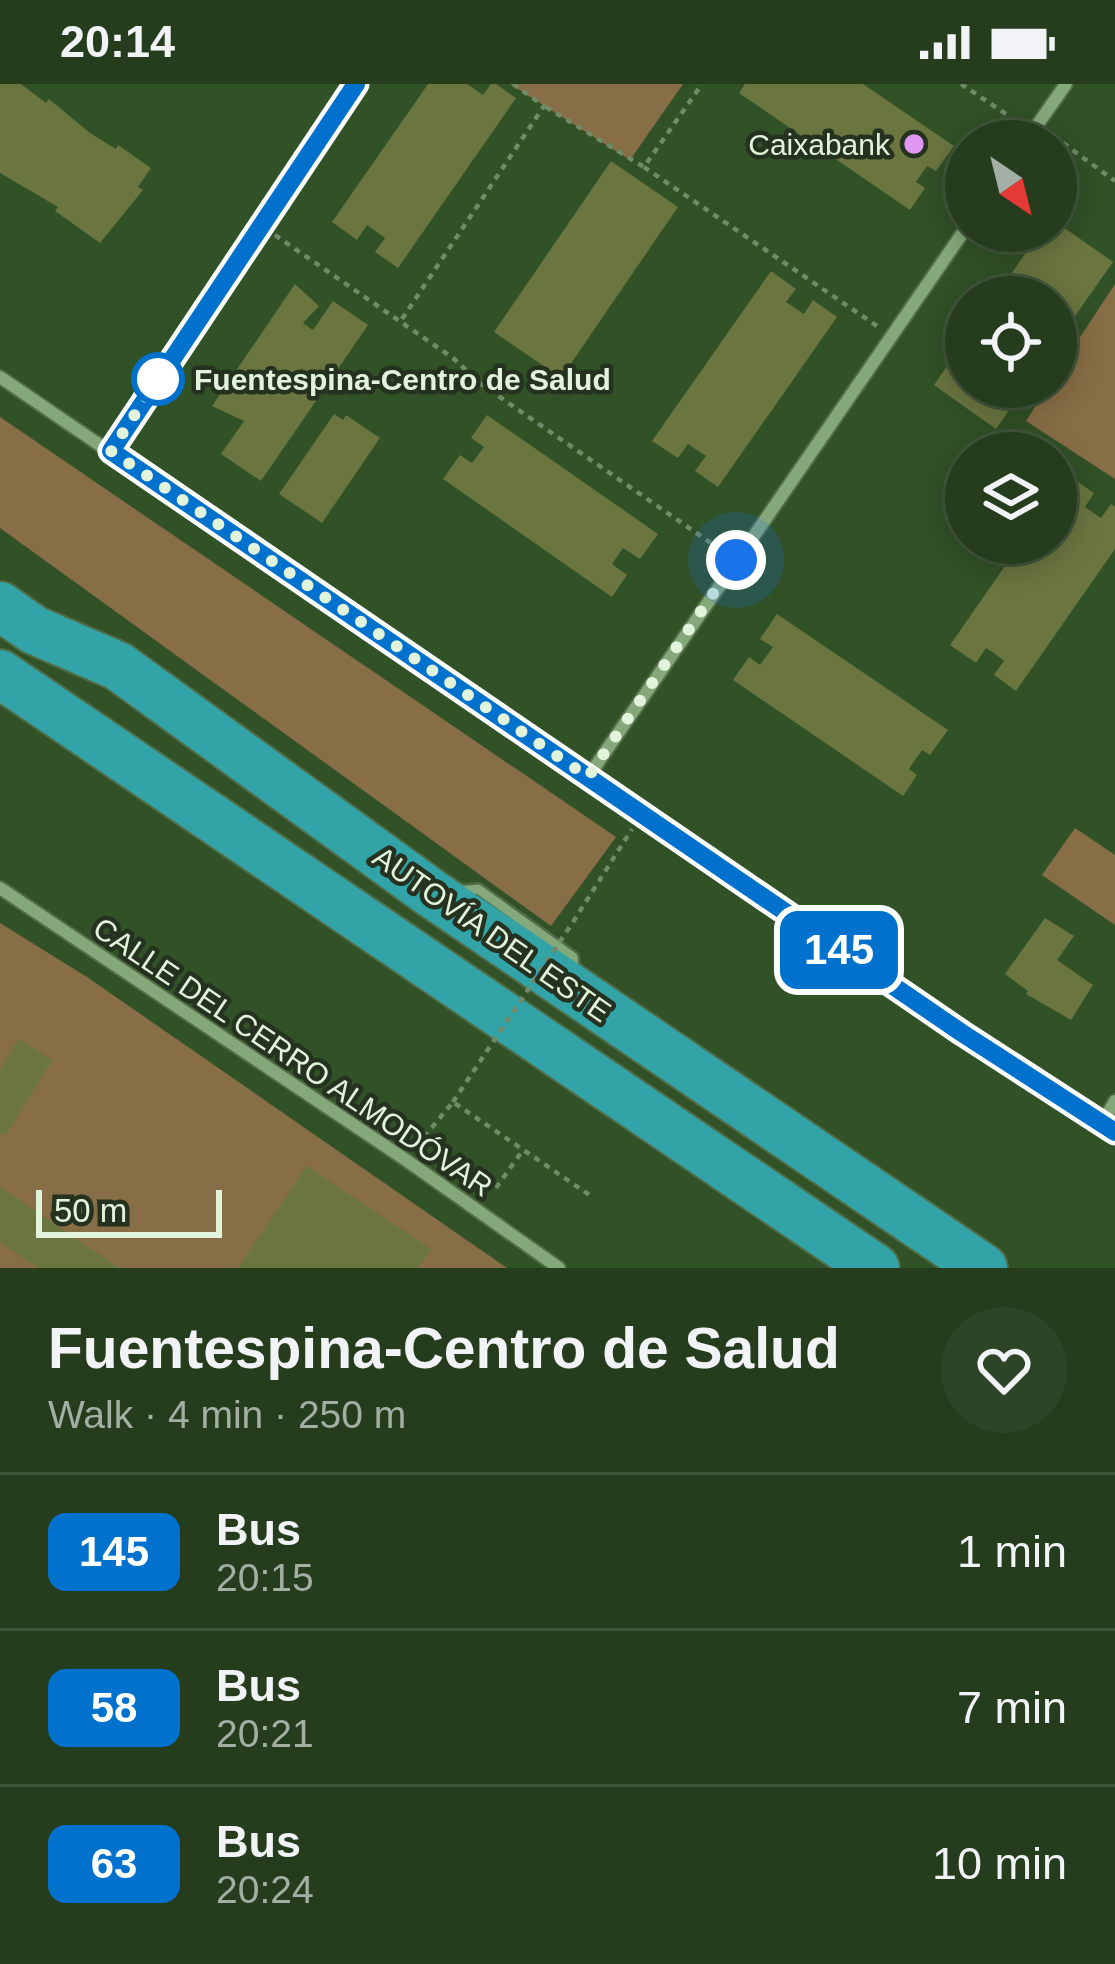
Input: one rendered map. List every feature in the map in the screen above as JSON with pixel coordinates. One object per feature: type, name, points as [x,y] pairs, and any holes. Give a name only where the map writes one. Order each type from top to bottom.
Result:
[{"type":"highway","points":[[0,572],[118,666]]},
{"type":"highway","name":"AUTOVÍA DEL ESTE","points":[[0,606],[34,630],[118,666],[431,893],[983,1268]]},
{"type":"highway","name":"AUTOVÍA DEL ESTE","points":[[0,674],[875,1268]]},
{"type":"street","points":[[111,451],[356,84]]},
{"type":"street","points":[[1041,120],[1066,84]]},
{"type":"street","points":[[588,777],[949,252]]},
{"type":"street","points":[[0,377],[943,1020],[1109,1128],[1115,1101]]},
{"type":"street","name":"CALLE DEL CERRO ALMODÓVAR","points":[[0,888],[559,1268]]},
{"type":"path","points":[[513,84],[891,335]]},
{"type":"path","points":[[644,167],[702,84]]},
{"type":"path","points":[[961,84],[1006,114]]},
{"type":"path","points":[[401,321],[544,106]]},
{"type":"path","points":[[1077,153],[1115,181]]},
{"type":"path","points":[[260,226],[721,550]]},
{"type":"path","points":[[424,1137],[453,1102],[642,814]]},
{"type":"path","points":[[453,1102],[591,1196]]},
{"type":"path","points":[[496,1188],[523,1150]]},
{"type":"shaded area","points":[[510,84],[683,84],[630,160]]},
{"type":"shaded area","points":[[1115,284],[1115,479],[1077,454],[1077,432],[1043,432],[1026,421],[1034,408],[1077,408],[1077,342]]},
{"type":"shaded area","points":[[0,417],[616,837],[551,926],[0,528]]},
{"type":"shaded area","points":[[1075,828],[1115,855],[1115,925],[1042,875]]},
{"type":"shaded area","points":[[0,923],[87,977],[507,1268],[0,1268]]},
{"type":"building","points":[[0,84],[21,84],[46,103],[49,99],[90,133],[151,168],[138,187],[143,190],[100,243],[55,211],[58,207],[0,173]]},
{"type":"building","points":[[428,84],[467,84],[483,95],[496,84],[516,98],[398,268],[375,252],[385,238],[367,225],[357,240],[332,222]]},
{"type":"building","points":[[745,84],[863,84],[945,140],[945,158],[936,171],[927,166],[916,182],[925,188],[910,210],[739,93]]},
{"type":"building","points":[[611,161],[678,207],[561,378],[494,332]]},
{"type":"building","points":[[1077,237],[1113,262],[1077,313],[1077,276],[1010,276],[1026,252],[1077,252]]},
{"type":"building","points":[[771,271],[796,289],[786,302],[804,314],[813,300],[837,317],[718,487],[695,471],[706,456],[688,444],[678,458],[652,441]]},
{"type":"building","points":[[295,284],[319,306],[303,323],[313,330],[333,301],[368,325],[261,481],[221,454],[244,421],[212,406]]},
{"type":"building","points":[[945,369],[945,393],[934,385]]},
{"type":"building","points":[[966,408],[1010,408],[996,429]]},
{"type":"building","points":[[334,414],[343,420],[346,415],[380,438],[322,523],[279,494]]},
{"type":"building","points":[[487,415],[658,534],[640,559],[623,548],[612,564],[627,575],[612,597],[443,479],[460,455],[472,463],[484,447],[471,438]]},
{"type":"building","points":[[1077,481],[1094,493],[1085,507],[1101,518],[1111,504],[1115,507],[1115,549],[1016,691],[994,675],[1004,661],[994,653],[986,648],[976,663],[950,645],[1006,564],[1077,564]]},
{"type":"building","points":[[777,614],[948,730],[930,755],[922,750],[909,769],[917,775],[903,796],[733,680],[749,657],[760,665],[773,647],[760,639]]},
{"type":"building","points":[[1045,918],[1074,936],[1057,960],[1093,985],[1071,1020],[1026,994],[1005,974]]},
{"type":"building","points":[[19,1039],[52,1060],[5,1136],[0,1133],[0,1070]]},
{"type":"building","points":[[307,1166],[431,1249],[418,1268],[238,1268]]},
{"type":"building","points":[[0,1187],[119,1268],[38,1268],[0,1242]]},
{"type":"bus line","name":"145","points":[[356,84],[111,451],[962,1033],[1115,1132]]},
{"type":"place","name":"Caixabank","points":[[914,144]]},
{"type":"place","name":"Fuentespina-Centro de Salud","points":[[158,379]]},
{"type":"route","points":[[158,379],[111,451],[588,777],[736,560]]}]
